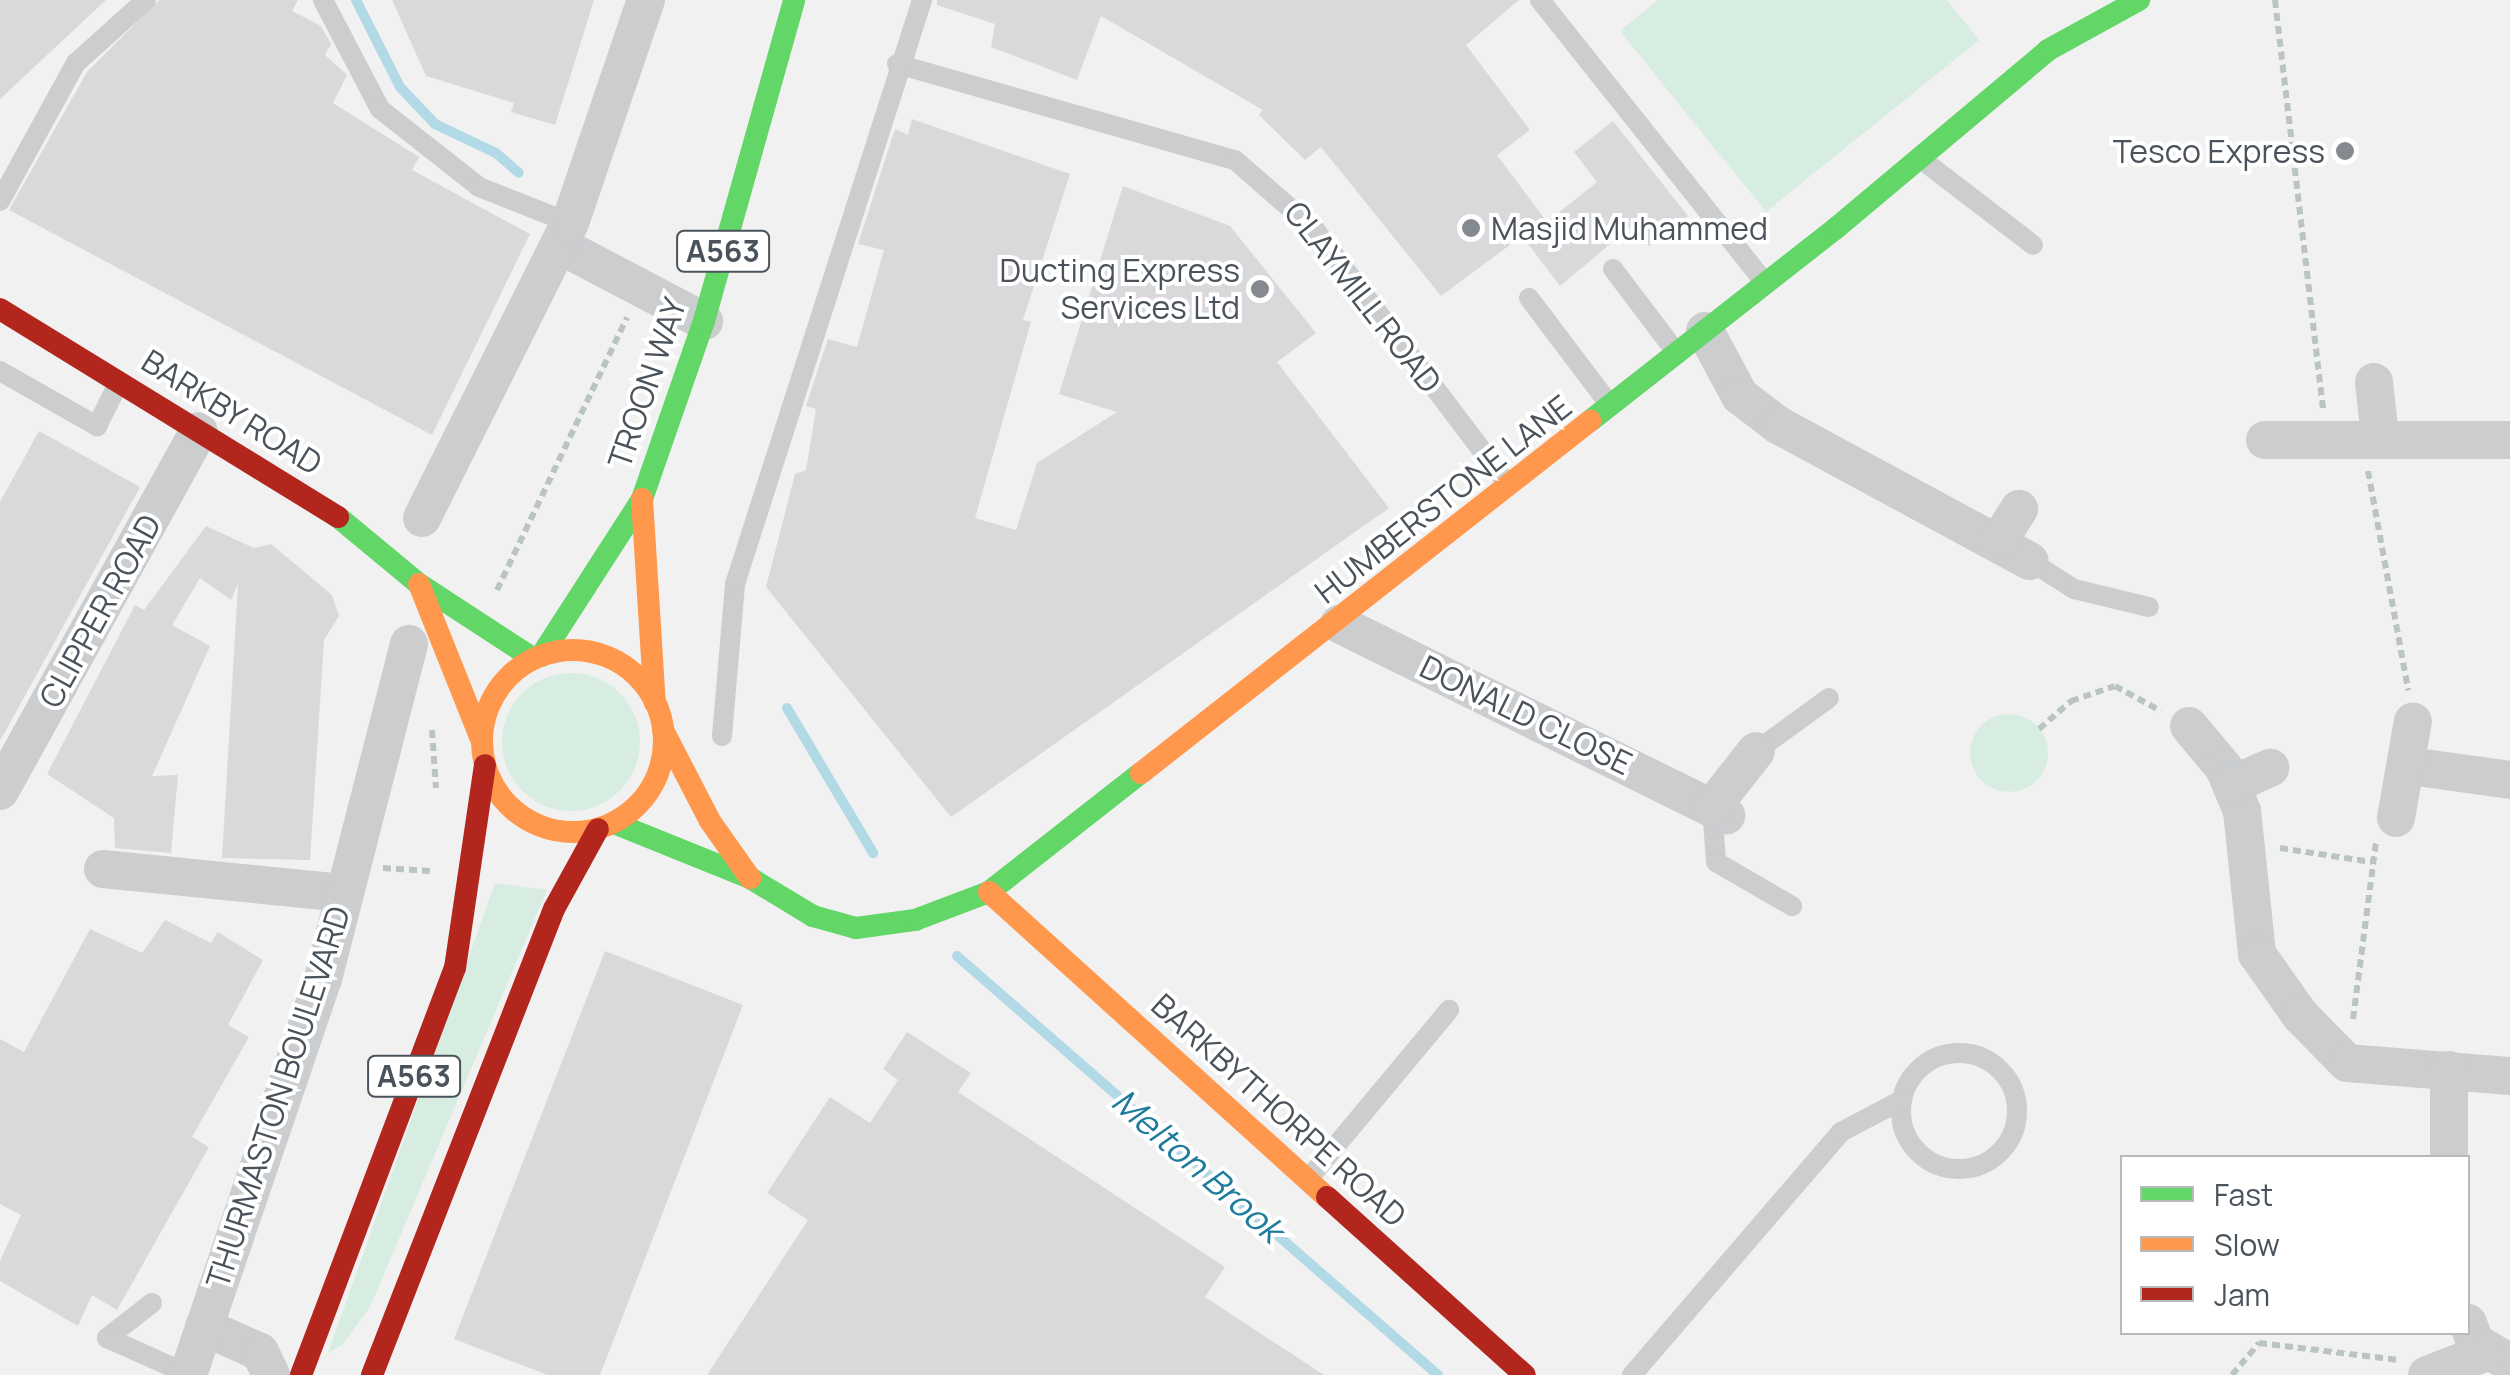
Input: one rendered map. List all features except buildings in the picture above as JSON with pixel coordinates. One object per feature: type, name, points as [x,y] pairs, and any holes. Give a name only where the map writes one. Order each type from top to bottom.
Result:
[{"type":"main road","name":"TROON WAY","points":[[538,658],[642,499],[704,321],[794,0]]},
{"type":"main road","name":"HUMBERSTONE LANE","points":[[606,826],[750,878],[814,916],[856,928],[915,920],[989,892],[1339,624],[2048,50],[2105,9],[2140,0]]},
{"type":"main road","name":"BARKBY ROAD","points":[[0,310],[343,520],[419,584],[538,658]]},
{"type":"main road","name":"TROON WAY","points":[[642,499],[655,703]]},
{"type":"main road","name":"BARKBY ROAD","points":[[419,584],[481,739]]},
{"type":"main road","points":[[595,653],[640,680],[655,703],[663,730],[654,784],[606,826],[542,828],[496,792],[484,765],[481,739],[492,698],[538,658],[595,653]]},
{"type":"main road","name":"HUMBERSTONE LANE","points":[[663,730],[710,822],[750,878]]},
{"type":"main road","name":"A563","points":[[301,1375],[455,968],[484,765]]},
{"type":"main road","name":"A563","points":[[372,1375],[546,927],[606,826]]},
{"type":"main road","name":"BARKBYTHORPE ROAD","points":[[989,892],[1525,1375]]},
{"type":"street","points":[[422,518],[564,234],[646,0]]},
{"type":"street","points":[[564,234],[640,289],[704,321]]},
{"type":"street","points":[[1691,342],[1740,396],[1778,425],[2014,551],[2019,509]]},
{"type":"street","points":[[2356,436],[2374,382]]},
{"type":"street","name":"CLIPPER ROAD","points":[[0,791],[199,431]]},
{"type":"street","points":[[2266,440],[2356,436],[2510,440]]},
{"type":"street","name":"DONALD CLOSE","points":[[1339,624],[1719,811]]},
{"type":"street","name":"THURMASTON BOULEVARD","points":[[188,1375],[323,979],[409,644]]},
{"type":"street","points":[[2396,818],[2410,766],[2414,721]]},
{"type":"street","points":[[2189,726],[2231,785],[2245,843],[2257,954],[2282,994],[2347,1063],[2510,1076]]},
{"type":"street","points":[[1719,811],[1756,751]]},
{"type":"street","points":[[2410,766],[2510,780]]},
{"type":"street","points":[[2231,785],[2270,768]]},
{"type":"street","points":[[103,869],[347,880]]},
{"type":"street","points":[[2448,1155],[2449,1070]]},
{"type":"street","points":[[204,1327],[260,1352],[271,1375]]},
{"type":"street","points":[[2416,1368],[2488,1346]]},
{"type":"lane","points":[[0,201],[76,63],[146,0]]},
{"type":"lane","points":[[323,0],[380,109],[480,187],[564,234]]},
{"type":"lane","points":[[722,736],[735,584],[898,64],[922,0]]},
{"type":"lane","points":[[1540,0],[1763,280]]},
{"type":"lane","name":"CLAYMILL ROAD","points":[[898,64],[1235,160],[1281,194],[1316,231],[1510,487]]},
{"type":"lane","points":[[1919,158],[2033,245]]},
{"type":"lane","points":[[1613,269],[1691,342]]},
{"type":"lane","points":[[1528,298],[1611,407]]},
{"type":"lane","points":[[2,376],[97,426],[120,381]]},
{"type":"lane","points":[[2014,551],[2099,599],[2149,606]]},
{"type":"lane","points":[[1756,751],[1829,698]]},
{"type":"lane","points":[[1719,811],[1716,862],[1792,906]]},
{"type":"lane","points":[[1308,1180],[1449,1010]]},
{"type":"lane","points":[[1632,1375],[1841,1132],[1902,1100],[1908,1082],[1935,1058],[1972,1054],[2004,1073],[2017,1108],[2015,1127],[1992,1158],[1955,1169],[1920,1154],[1902,1120],[1902,1100]]},
{"type":"lane","points":[[152,1303],[107,1338],[188,1375]]},
{"type":"path","points":[[2275,0],[2356,436],[2414,721]]},
{"type":"path","points":[[480,624],[640,289]]},
{"type":"path","points":[[2039,729],[2071,700],[2115,686],[2189,726]]},
{"type":"path","points":[[432,713],[437,794]]},
{"type":"path","points":[[2347,1063],[2372,862],[2380,826],[2396,818]]},
{"type":"path","points":[[2245,843],[2372,862]]},
{"type":"path","points":[[347,880],[443,872]]},
{"type":"path","points":[[2232,1375],[2259,1343],[2416,1368]]},
{"type":"green space","points":[[1658,0],[1947,0],[1979,40],[1766,212],[1620,31]]},
{"type":"green space","points":[[571,673],[597,678],[620,693],[635,716],[640,742],[635,768],[620,791],[597,806],[571,811],[545,806],[522,791],[507,768],[502,742],[507,716],[522,693],[545,678]]},
{"type":"green space","points":[[2009,714],[2024,717],[2036,726],[2045,738],[2045,768],[2036,780],[2024,789],[2009,792],[1994,789],[1982,780],[1973,768],[1970,753],[1973,738],[1982,726],[1994,717]]},
{"type":"green space","points":[[495,883],[547,890],[370,1307],[342,1345],[328,1353]]},
{"type":"waterway","name":"Melton Brook","points":[[356,0],[400,87],[435,124],[496,153],[519,173]]},
{"type":"waterway","name":"Melton Brook","points":[[787,708],[873,853]]},
{"type":"waterway","name":"Melton Brook","points":[[957,956],[1438,1375]]},
{"type":"traffic: fast","points":[[541,656],[642,499],[704,321],[794,0]]},
{"type":"traffic: fast","points":[[1590,421],[1835,229],[2048,50],[2139,0]]},
{"type":"traffic: fast","points":[[338,517],[419,584],[534,659]]},
{"type":"traffic: fast","points":[[614,823],[750,878],[813,916],[856,928],[915,920],[989,892],[1141,773]]},
{"type":"traffic: slow","points":[[1141,773],[1590,421]]},
{"type":"traffic: slow","points":[[642,499],[655,703]]},
{"type":"traffic: slow","points":[[419,584],[481,739]]},
{"type":"traffic: slow","points":[[573,650],[608,657],[637,677],[657,706],[664,741],[657,776],[637,805],[608,825],[573,832],[538,825],[509,805],[489,776],[482,741],[489,706],[509,677],[538,657],[573,650]]},
{"type":"traffic: slow","points":[[663,730],[710,821],[750,878]]},
{"type":"traffic: slow","points":[[989,892],[1327,1197]]},
{"type":"traffic: jam","points":[[0,309],[338,517]]},
{"type":"traffic: jam","points":[[301,1375],[455,968],[485,765]]},
{"type":"traffic: jam","points":[[372,1375],[554,909],[598,829]]},
{"type":"traffic: jam","points":[[1327,1197],[1525,1375]]},
{"type":"place","name":"Tesco Express","points":[[2345,151]]},
{"type":"place","name":"Masjid Muhammed","points":[[1471,228]]},
{"type":"place","name":"Ducting Express Services Ltd","points":[[1260,289]]}]
